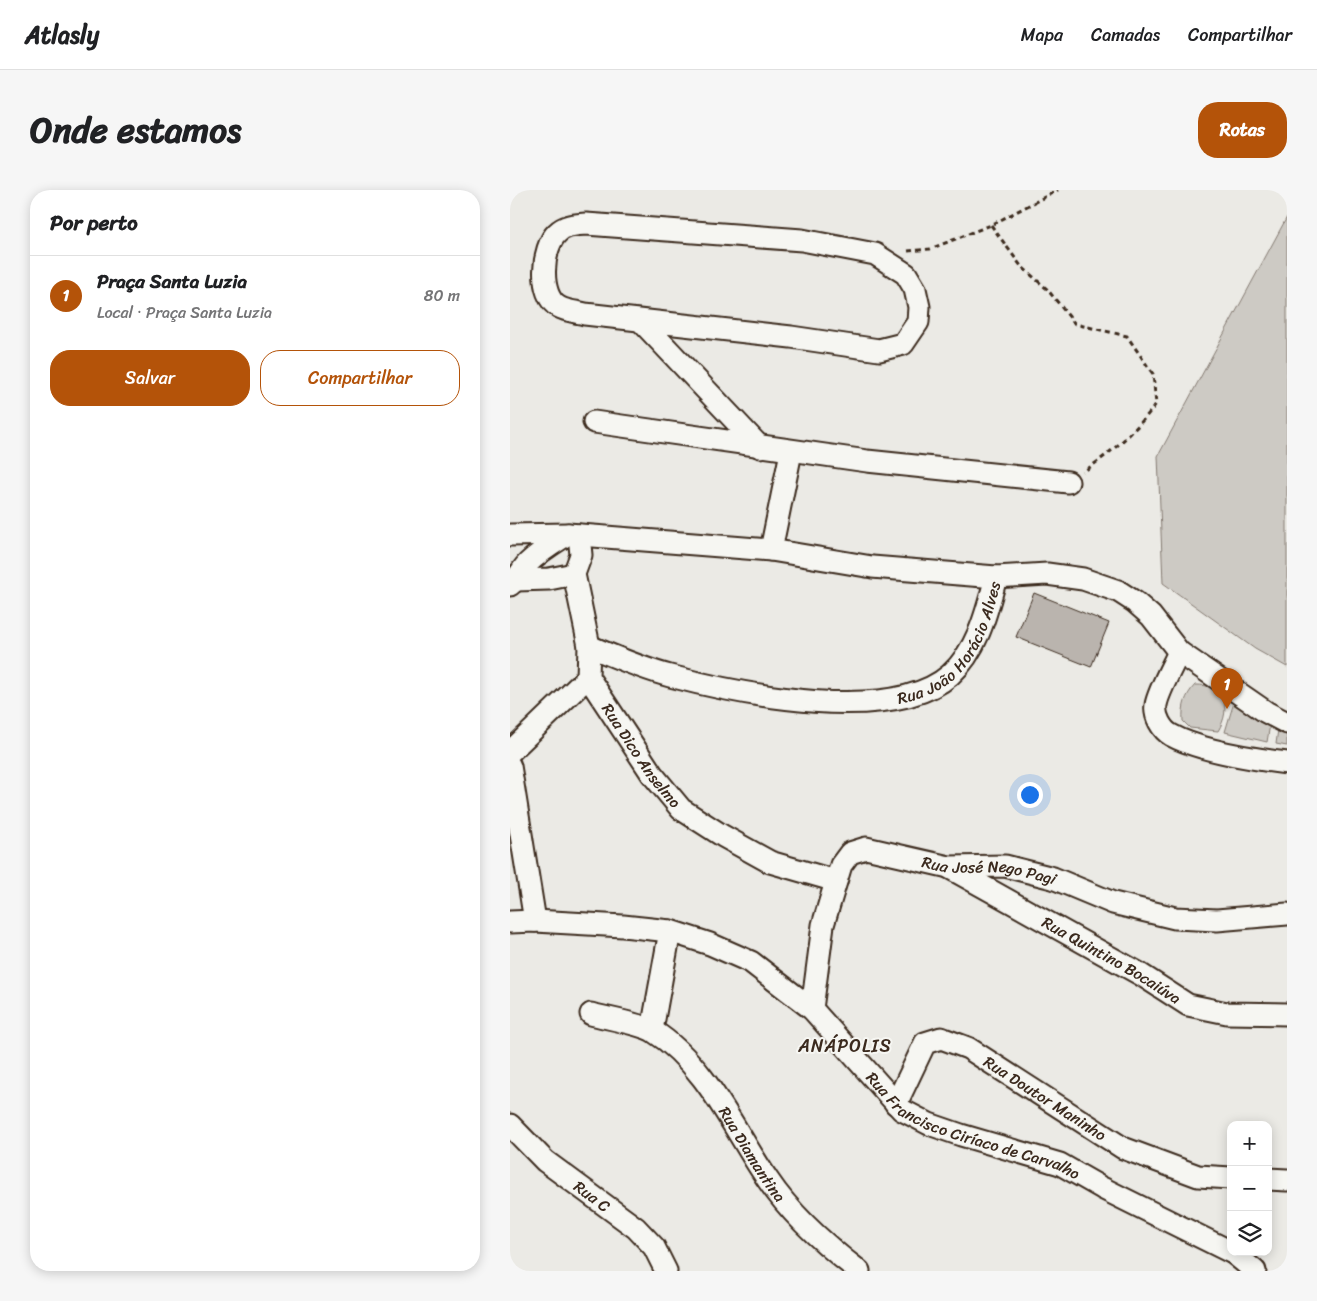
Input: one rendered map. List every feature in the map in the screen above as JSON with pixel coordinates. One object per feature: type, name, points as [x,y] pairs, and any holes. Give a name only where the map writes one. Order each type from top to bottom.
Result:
[{"type":"street","points":[[586,224],[727,233],[802,240],[875,254],[906,274],[915,288],[919,307],[918,322],[911,335],[903,344],[879,350],[791,337],[642,322],[585,314],[558,307],[552,301],[544,278],[549,242],[557,232],[570,225],[586,224]]},
{"type":"street","points":[[642,322],[760,447]]},
{"type":"street","points":[[594,422],[791,452],[1068,482]]},
{"type":"street","points":[[770,550],[791,452]]},
{"type":"street","points":[[510,752],[588,677],[589,646],[574,574],[581,555],[573,534],[545,548],[527,564],[513,583]]},
{"type":"street","name":"Rua João Horácio Alves","points":[[510,535],[573,534],[770,550],[872,567],[996,577],[986,612],[971,650],[950,675],[920,692],[894,698],[836,704],[741,693],[669,676],[589,646]]},
{"type":"street","points":[[513,583],[574,574]]},
{"type":"street","points":[[996,577],[1047,574],[1083,579],[1118,591],[1151,616],[1179,652],[1266,712],[1287,722]]},
{"type":"street","points":[[1179,652],[1156,706],[1158,720],[1169,734],[1186,742],[1287,763]]},
{"type":"street","name":"Rua Dico Anselmo","points":[[588,677],[652,774],[681,809],[722,836],[770,862],[836,881]]},
{"type":"street","points":[[510,766],[536,921]]},
{"type":"street","name":"Rua José Nego Pagi","points":[[812,1009],[823,925],[841,865],[850,853],[866,848],[949,867],[1005,866],[1053,878],[1113,903],[1175,918],[1217,920],[1287,914]]},
{"type":"street","name":"Rua Quintino Bocaiúva","points":[[949,867],[1140,974],[1188,1006],[1227,1013],[1287,1014]]},
{"type":"street","name":"Rua Francisco Ciríaco de Carvalho","points":[[510,922],[536,921],[623,926],[670,932],[710,944],[751,962],[812,1009],[896,1104],[923,1120],[945,1129],[1060,1164],[1102,1188],[1227,1250]]},
{"type":"street","points":[[652,1030],[670,932]]},
{"type":"street","name":"Rua Diamantina","points":[[591,1014],[652,1030],[698,1072],[785,1203],[806,1226],[859,1271]]},
{"type":"street","name":"Rua Doutor Maninho","points":[[896,1104],[922,1047],[933,1039],[941,1038],[968,1048],[1123,1148],[1198,1176],[1227,1178]]},
{"type":"street","name":"Rua C","points":[[510,1125],[545,1161],[636,1228],[654,1247],[666,1271]]},
{"type":"street","points":[[1272,1179],[1287,1180]]},
{"type":"street","name":"Rua Francisco Ciríaco de Carvalho","points":[[1236,1256],[1255,1271]]},
{"type":"path","points":[[875,254],[930,250],[991,226],[1058,190]]},
{"type":"path","points":[[991,226],[1021,266],[1047,289],[1075,324],[1127,336],[1153,374],[1156,404],[1137,429],[1108,456],[1068,482]]},
{"type":"shaded area","points":[[1287,217],[1287,667],[1255,649],[1163,583],[1158,456]]},
{"type":"shaded area","points":[[1195,685],[1213,689],[1223,699],[1225,714],[1218,731],[1190,728],[1183,721],[1185,702]]},
{"type":"shaded area","points":[[1234,702],[1271,718],[1267,742],[1225,732]]},
{"type":"shaded area","points":[[1279,722],[1287,725],[1287,746],[1276,744]]},
{"type":"building","points":[[1034,593],[1109,623],[1091,667],[1016,637]]},
{"type":"place","name":"Praça Santa Luzia","points":[[1227,709]]},
{"type":"district","name":"ANÁPOLIS","points":[[845,1046]]}]
